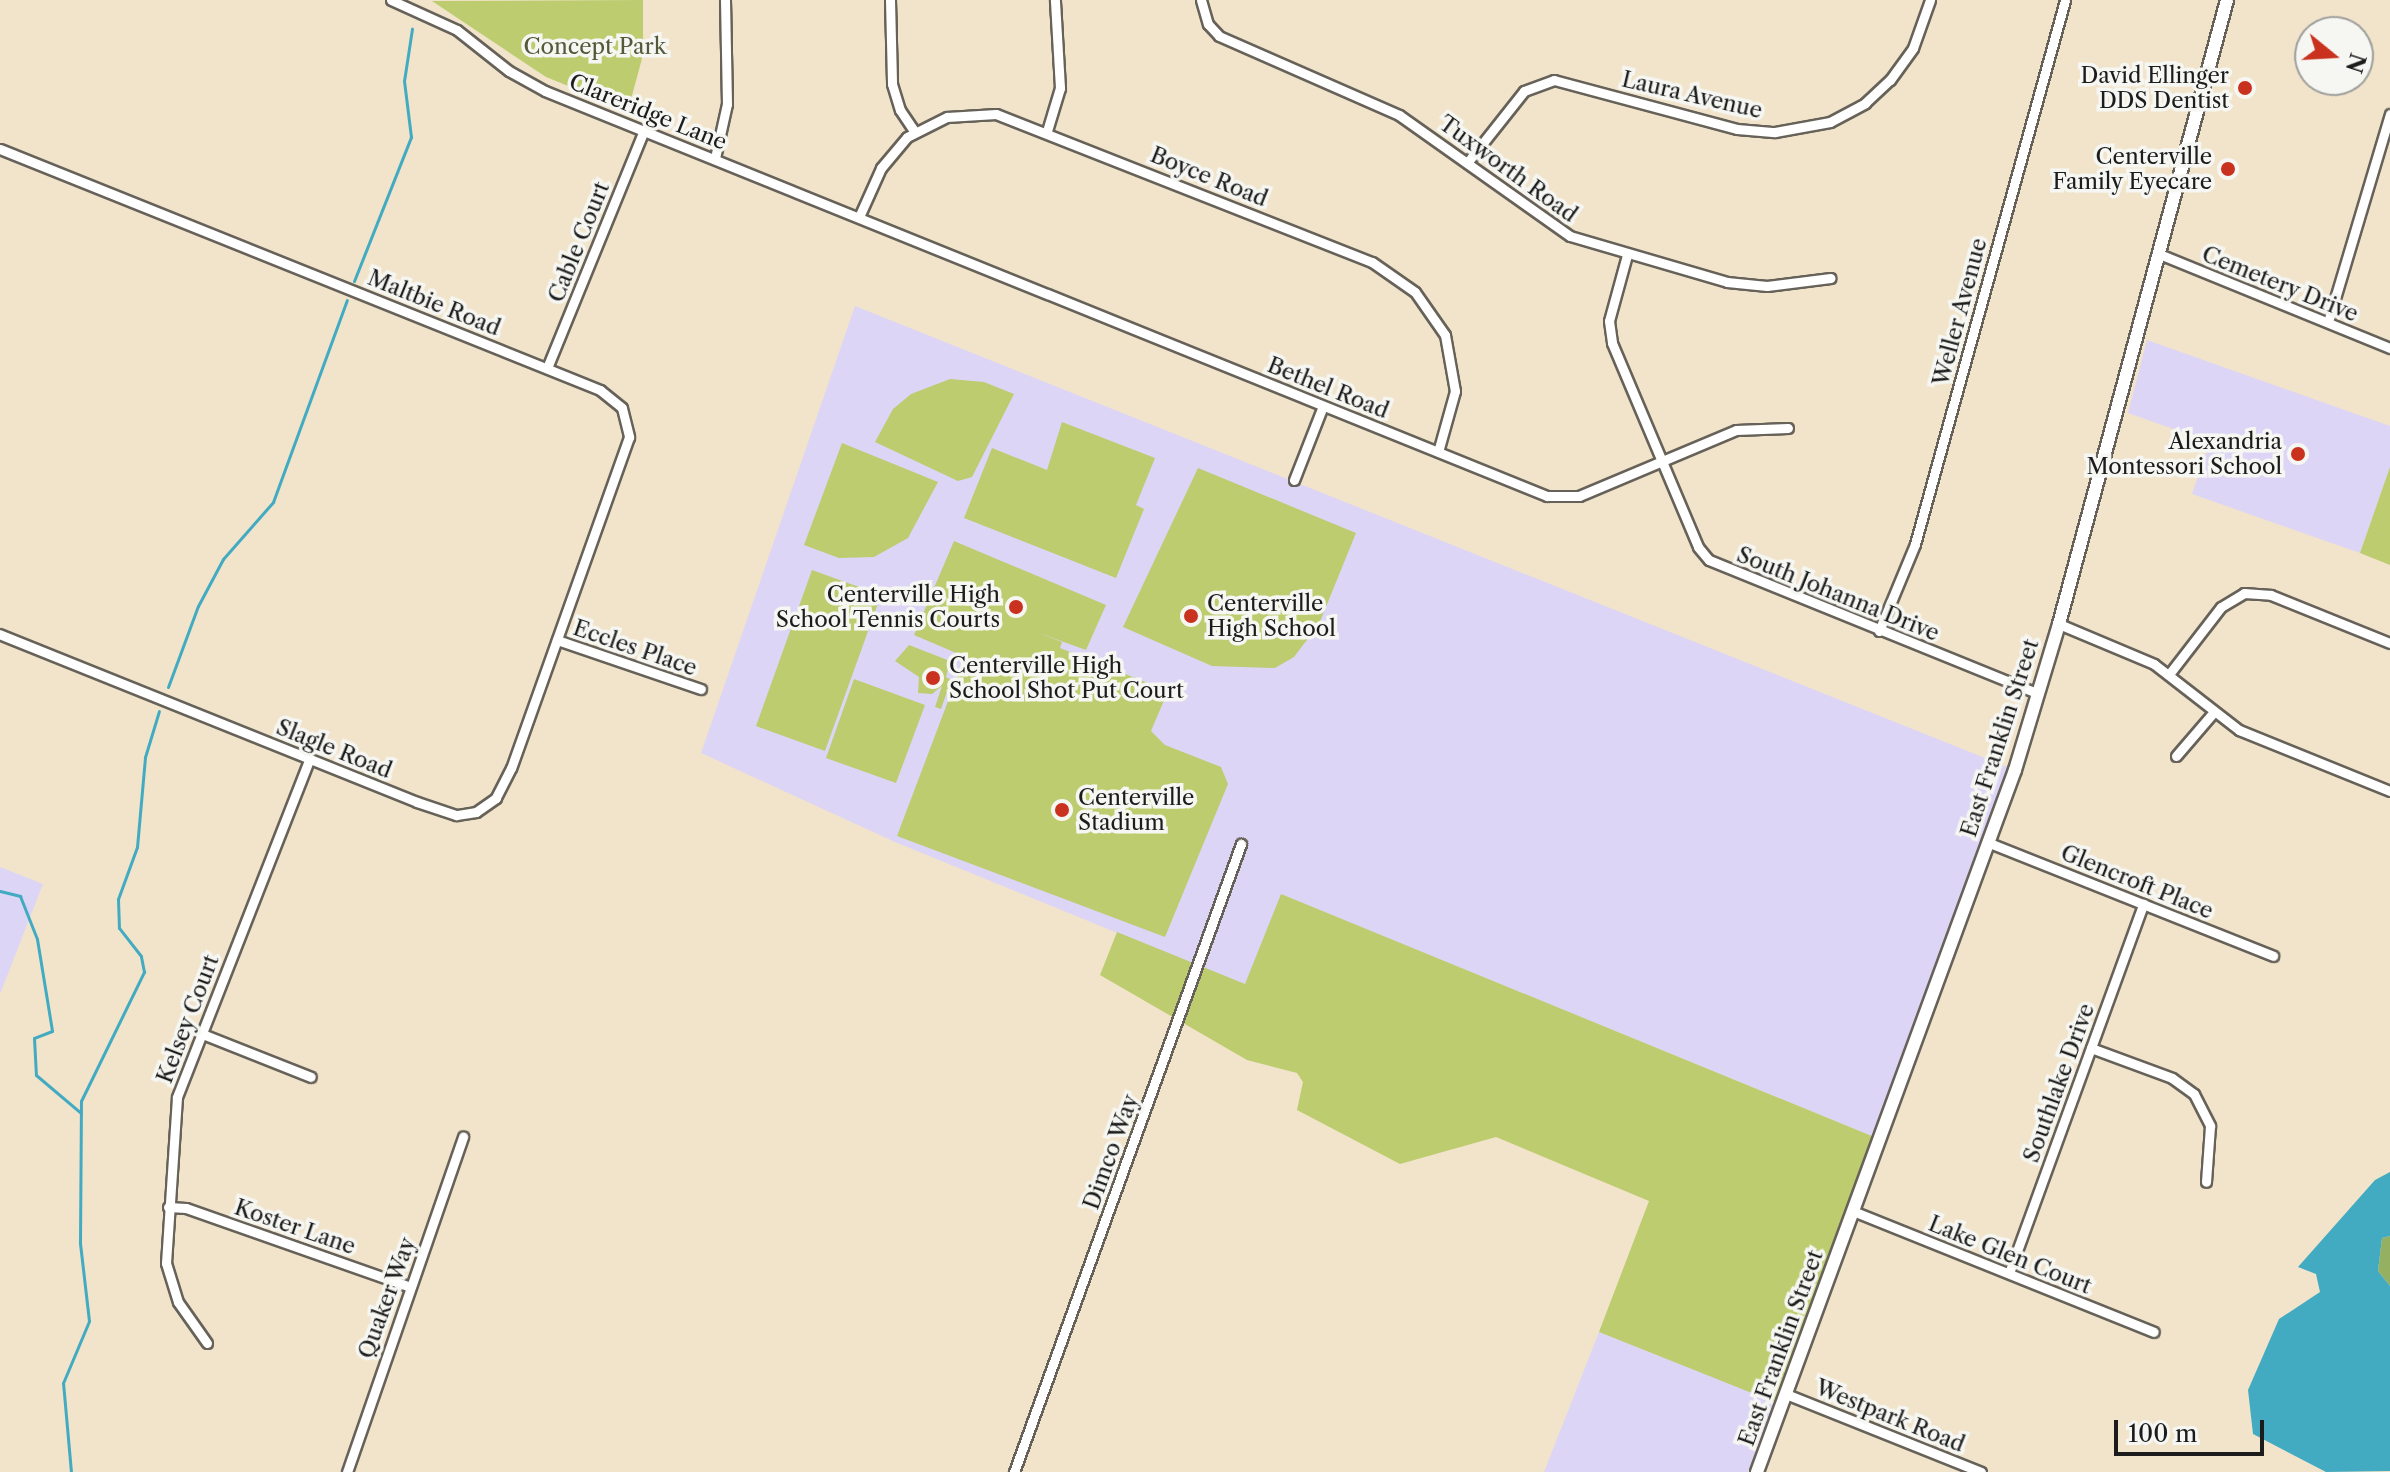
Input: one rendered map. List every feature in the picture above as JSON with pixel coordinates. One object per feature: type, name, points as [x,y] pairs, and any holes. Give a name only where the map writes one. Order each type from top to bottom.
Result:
[{"type":"street","name":"Clareridge Lane","points":[[391,0],[457,30],[525,81],[859,217]]},
{"type":"street","points":[[715,158],[727,104],[725,0]]},
{"type":"street","points":[[890,0],[892,84],[900,110],[915,132]]},
{"type":"street","points":[[1047,131],[1060,88],[1055,0]]},
{"type":"street","name":"Tuxworth Road","points":[[1201,0],[1208,24],[1219,36],[1377,103],[1467,163],[1553,228],[1627,255],[1748,286],[1830,278]]},
{"type":"street","name":"Laura Avenue","points":[[1467,163],[1524,91],[1554,80],[1737,129],[1775,132],[1830,122],[1865,103],[1890,80],[1913,48],[1930,0]]},
{"type":"street","name":"Weller Avenue","points":[[1879,631],[1915,544],[2065,0]]},
{"type":"street","name":"East Franklin Street","points":[[1757,1472],[1987,842],[2037,693],[2059,624],[2227,0]]},
{"type":"street","name":"Boyce Road","points":[[859,217],[881,168],[915,132],[947,117],[977,112],[1010,117],[1047,131],[1401,278],[1438,321],[1452,357],[1454,402],[1438,452]]},
{"type":"street","points":[[2328,322],[2390,114]]},
{"type":"street","name":"Cable Court","points":[[547,368],[644,130]]},
{"type":"street","name":"Maltbie Road","points":[[0,149],[547,368],[614,400],[626,416],[629,437],[557,640]]},
{"type":"street","name":"Bethel Road","points":[[859,217],[1560,499],[1579,496],[1736,430],[1788,428]]},
{"type":"street","name":"Cemetery Drive","points":[[2157,253],[2390,348]]},
{"type":"street","name":"South Johanna Drive","points":[[1627,255],[1609,334],[1698,547],[1709,560],[2037,693]]},
{"type":"street","points":[[1294,480],[1323,406]]},
{"type":"street","points":[[2170,673],[2221,607],[2244,593],[2271,595],[2390,643]]},
{"type":"street","points":[[2059,624],[2170,673],[2213,713],[2253,736],[2390,791]]},
{"type":"street","name":"Slagle Road","points":[[0,634],[447,813],[481,810],[503,788],[557,640]]},
{"type":"street","name":"Eccles Place","points":[[557,640],[701,689]]},
{"type":"street","points":[[2176,756],[2213,713]]},
{"type":"street","name":"Kelsey Court","points":[[207,1343],[171,1286],[164,1240],[177,1097],[309,760]]},
{"type":"street","name":"Glencroft Place","points":[[1987,842],[2273,956]]},
{"type":"street","name":"Dimco Way","points":[[1014,1472],[1241,844]]},
{"type":"street","name":"Southlake Drive","points":[[2009,1273],[2143,904]]},
{"type":"street","points":[[200,1033],[311,1077]]},
{"type":"street","points":[[2091,1048],[2172,1078],[2194,1094],[2210,1126],[2206,1182]]},
{"type":"street","name":"Quaker Way","points":[[347,1472],[463,1137]]},
{"type":"street","name":"Koster Lane","points":[[168,1207],[186,1208],[410,1287]]},
{"type":"street","name":"Lake Glen Court","points":[[1853,1211],[2154,1332]]},
{"type":"street","name":"Westpark Road","points":[[1786,1394],[1981,1472]]},
{"type":"shaded area","name":"Centerville High School","points":[[855,306],[2015,770],[1879,1139],[1282,895],[1245,985],[895,842],[701,753]]},
{"type":"shaded area","name":"Alexandria Montessori School","points":[[2147,340],[2390,426],[2390,467],[2360,553],[2192,494],[2210,442],[2128,413]]},
{"type":"shaded area","points":[[0,867],[43,884],[0,994]]},
{"type":"shaded area","points":[[1599,1332],[1776,1402],[1748,1472],[1544,1472]]},
{"type":"green space","name":"Concept Park","points":[[643,0],[643,55],[628,110],[546,77],[432,1]]},
{"type":"green space","points":[[950,379],[984,382],[1014,394],[972,477],[958,481],[875,442],[893,409],[911,394]]},
{"type":"green space","points":[[1062,422],[1155,458],[1136,505],[1144,509],[1116,578],[964,518],[992,448],[1047,470]]},
{"type":"green space","points":[[842,443],[938,482],[908,538],[874,557],[839,558],[804,545]]},
{"type":"green space","points":[[2390,467],[2390,565],[2360,553]]},
{"type":"green space","points":[[1198,468],[1356,533],[1319,624],[1294,657],[1275,668],[1212,666],[1123,627]]},
{"type":"green space","name":"Centerville Stadium","points":[[954,541],[1106,605],[1086,650],[1036,632],[1062,642],[1060,648],[1168,691],[1151,731],[1165,745],[1221,767],[1228,784],[1165,937],[897,836],[964,659],[996,670],[914,635]]},
{"type":"green space","points":[[812,570],[881,595],[825,751],[756,726]]},
{"type":"green space","points":[[909,645],[950,661],[946,677],[951,680],[941,709],[935,707],[942,686],[932,694],[918,693],[919,677],[895,661]]},
{"type":"green space","points":[[854,679],[925,705],[896,783],[826,758]]},
{"type":"green space","points":[[1281,894],[1879,1139],[1782,1405],[1599,1332],[1649,1201],[1496,1137],[1400,1164],[1297,1110],[1303,1082],[1297,1073],[1247,1060],[1100,975],[1117,932],[1245,984]]},
{"type":"green space","points":[[2390,1236],[2390,1286],[2378,1271],[2382,1238]]},
{"type":"water","points":[[2390,1172],[2390,1236],[2382,1238],[2378,1271],[2390,1286],[2390,1471],[2326,1472],[2253,1434],[2248,1390],[2279,1319],[2320,1292],[2316,1274],[2298,1267],[2375,1180]]},
{"type":"waterway","points":[[354,281],[411,137],[404,81],[412,29]]},
{"type":"waterway","points":[[168,687],[198,606],[223,559],[273,502],[347,300]]},
{"type":"waterway","points":[[71,1472],[63,1383],[89,1321],[80,1243],[81,1101],[144,972],[141,956],[119,928],[118,899],[137,847],[145,757],[159,711]]},
{"type":"waterway","points":[[0,891],[20,896],[37,939],[52,1031],[34,1038],[36,1075],[81,1113]]},
{"type":"place","name":"David Ellinger DDS Dentist","points":[[2245,88]]},
{"type":"place","name":"Centerville Family Eyecare","points":[[2228,169]]},
{"type":"place","name":"Alexandria Montessori School","points":[[2298,454]]},
{"type":"place","name":"Centerville High School Tennis Courts","points":[[1016,607]]},
{"type":"place","name":"Centerville High School","points":[[1191,616]]},
{"type":"place","name":"Centerville High School Shot Put Court","points":[[933,678]]},
{"type":"place","name":"Centerville Stadium","points":[[1062,810]]}]
